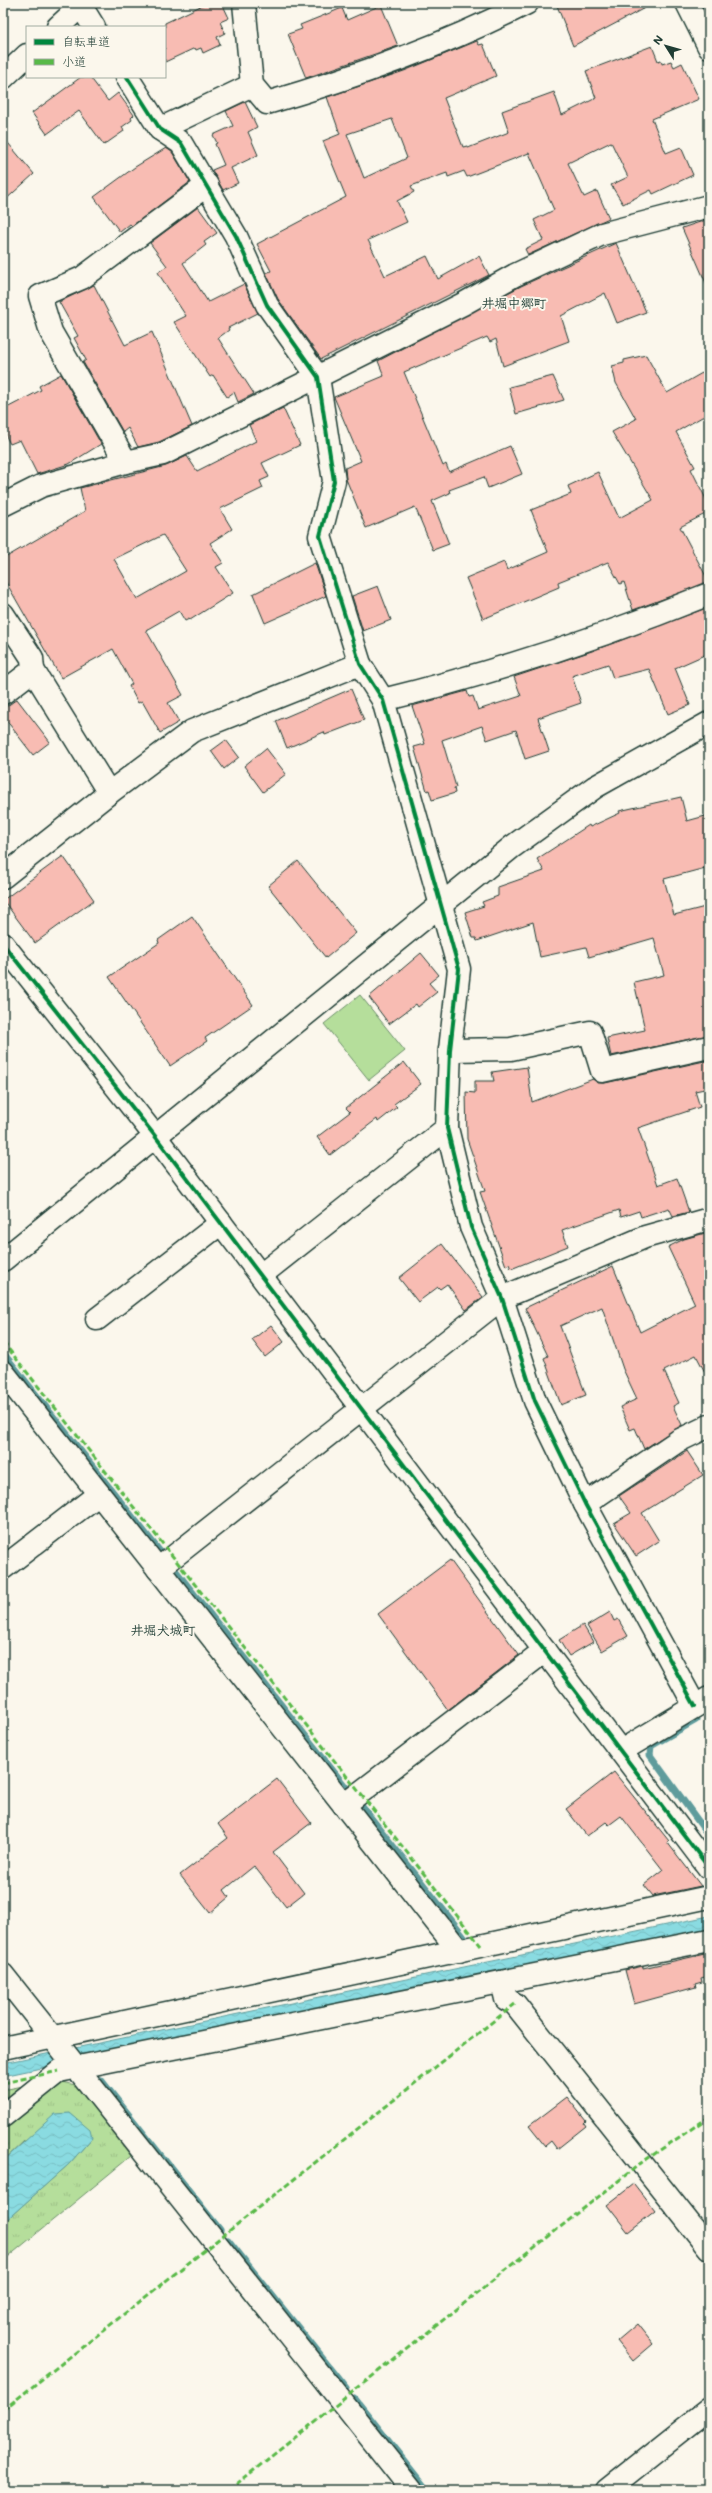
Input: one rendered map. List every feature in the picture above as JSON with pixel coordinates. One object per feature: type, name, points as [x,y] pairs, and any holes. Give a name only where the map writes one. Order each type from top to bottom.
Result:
[{"type":"street","points":[[244,3],[252,85],[267,103],[320,88],[486,24],[527,3]]},
{"type":"street","points":[[687,3],[709,47]]},
{"type":"street","points":[[59,26],[79,5],[93,26]]},
{"type":"street","points":[[3,78],[26,56]]},
{"type":"street","points":[[127,78],[160,129],[181,143],[236,236],[267,305],[318,377],[334,481],[320,536],[360,664],[383,700],[459,969],[450,1050],[447,1128],[472,1227],[502,1298],[535,1401],[585,1504],[702,1702],[621,1751]]},
{"type":"street","points":[[160,129],[252,85]]},
{"type":"street","points":[[126,462],[51,332],[40,296],[82,278],[207,186]]},
{"type":"street","points":[[3,504],[41,486],[126,462],[163,454],[184,445],[463,304],[515,275],[602,234],[709,206]]},
{"type":"street","points":[[383,700],[433,687],[638,623],[709,594]]},
{"type":"street","points":[[3,614],[32,658],[33,670],[109,793]]},
{"type":"street","points":[[3,877],[109,793],[192,731],[360,664]]},
{"type":"street","points":[[3,693],[33,670]]},
{"type":"street","points":[[3,1260],[512,847],[595,787],[709,723]]},
{"type":"street","points":[[3,944],[155,1136],[709,1868]]},
{"type":"street","points":[[450,1050],[511,1049],[590,1032],[602,1071],[709,1047]]},
{"type":"street","points":[[261,1275],[447,1128]]},
{"type":"street","points":[[158,1569],[502,1298],[645,1237],[709,1219]]},
{"type":"street","points":[[97,1320],[221,1223]]},
{"type":"street","points":[[3,1372],[459,1951]]},
{"type":"street","points":[[585,1504],[678,1441],[709,1426]]},
{"type":"street","points":[[3,1568],[99,1494]]},
{"type":"street","points":[[344,1805],[545,1651]]},
{"type":"street","points":[[3,2048],[54,2041],[709,1897]]},
{"type":"street","points":[[3,2116],[59,2072],[75,2067],[709,1940]]},
{"type":"street","points":[[3,1975],[412,2490]]},
{"type":"street","points":[[502,1982],[506,1999],[515,2004],[709,2248]]},
{"type":"street","points":[[607,2490],[709,2409]]},
{"type":"green space","points":[[360,995],[405,1051],[369,1080],[324,1024]]},
{"type":"green space","points":[[59,2081],[79,2086],[131,2156],[3,2261],[3,2223],[69,2164],[92,2138],[24,2141],[3,2161],[3,2126]]},
{"type":"green space","points":[[33,2084],[3,2111],[3,2090]]},
{"type":"water","points":[[709,1916],[709,1928],[3,2076],[3,2063]]},
{"type":"water","points":[[70,2113],[90,2130],[92,2138],[69,2164],[3,2223],[3,2161],[55,2114]]},
{"type":"building","points":[[207,3],[222,3],[229,18],[220,22],[225,33],[217,37],[220,45],[203,53],[201,48],[196,50],[195,48],[166,62],[165,23]]},
{"type":"building","points":[[556,3],[654,3],[573,46]]},
{"type":"building","points":[[381,5],[398,46],[306,78],[288,34],[302,29],[300,25],[342,8],[347,20]]},
{"type":"building","points":[[477,41],[479,45],[483,44],[496,76],[444,98],[463,147],[467,146],[468,148],[509,132],[502,111],[554,92],[562,115],[596,98],[586,71],[652,46],[658,61],[661,60],[662,64],[671,61],[674,67],[682,63],[699,99],[652,119],[666,153],[681,147],[693,175],[653,194],[651,190],[623,204],[611,185],[628,177],[611,142],[568,163],[584,197],[597,191],[609,218],[528,255],[525,249],[543,240],[534,220],[554,210],[529,153],[467,177],[464,171],[448,177],[447,173],[411,186],[414,192],[397,201],[407,222],[368,240],[385,276],[427,256],[438,279],[479,256],[489,275],[321,359],[278,299],[266,273],[271,271],[257,244],[346,197],[323,141],[340,134],[327,97],[404,71]],"holes":[[[392,119],[407,158],[364,178],[347,134]]]},
{"type":"building","points":[[80,78],[91,78],[108,101],[118,93],[134,115],[131,118],[132,120],[122,127],[124,131],[104,145],[79,111],[47,134],[32,113]]},
{"type":"building","points":[[245,102],[257,127],[248,132],[258,155],[231,168],[238,183],[223,190],[212,170],[224,165],[215,144],[217,143],[213,135],[233,126],[226,111]]},
{"type":"building","points":[[3,137],[34,174],[3,202]]},
{"type":"building","points":[[166,148],[172,152],[190,182],[132,226],[130,224],[120,232],[94,197],[135,167]]},
{"type":"building","points":[[198,207],[217,233],[204,242],[206,245],[183,263],[208,302],[244,284],[258,313],[228,328],[229,330],[218,338],[254,394],[238,402],[234,392],[227,397],[213,375],[210,377],[174,322],[186,316],[158,272],[167,266],[150,243]]},
{"type":"building","points":[[709,219],[709,290],[682,228]]},
{"type":"building","points":[[616,243],[646,312],[617,323],[605,293],[561,316],[569,341],[503,366],[496,339],[490,342],[487,337],[404,372],[443,466],[446,464],[449,472],[510,446],[522,474],[488,488],[484,477],[449,490],[450,493],[432,501],[449,544],[433,550],[415,507],[366,528],[346,479],[345,468],[361,461],[334,397],[384,376],[378,361],[521,286]]},
{"type":"building","points":[[94,285],[125,345],[152,332],[192,426],[159,442],[138,447],[128,428],[123,432],[83,362],[86,360],[74,338],[78,336],[59,302]]},
{"type":"building","points":[[646,355],[667,393],[709,369],[709,413],[676,432],[695,467],[691,469],[709,505],[709,512],[680,527],[709,582],[633,610],[624,582],[620,584],[608,562],[558,582],[559,587],[483,619],[466,578],[504,562],[507,570],[548,552],[531,510],[571,494],[568,486],[598,472],[619,518],[653,500],[612,432],[636,419],[616,383],[612,366],[624,363],[624,360]]},
{"type":"building","points":[[61,374],[101,444],[69,464],[37,474],[20,440],[10,444],[3,430],[3,410],[41,390],[39,386]]},
{"type":"building","points":[[553,376],[564,400],[516,414],[509,387]]},
{"type":"building","points":[[283,408],[300,445],[262,463],[269,477],[260,481],[263,488],[220,509],[232,529],[210,543],[223,563],[216,567],[233,593],[190,620],[185,621],[179,611],[146,630],[183,695],[168,703],[179,722],[160,733],[142,701],[138,703],[129,686],[132,684],[113,649],[61,678],[3,577],[3,559],[85,511],[80,488],[166,466],[187,456],[197,471],[256,441],[249,425]],"holes":[[[163,535],[186,571],[137,599],[114,559]]]},
{"type":"building","points":[[315,563],[326,596],[265,623],[253,594]]},
{"type":"building","points":[[378,586],[391,620],[363,631],[352,596]]},
{"type":"building","points":[[709,607],[709,653],[675,668],[690,705],[668,714],[649,669],[613,678],[608,664],[572,676],[581,703],[538,718],[549,751],[525,759],[516,730],[487,740],[482,726],[442,740],[456,787],[454,788],[455,793],[432,800],[429,790],[427,791],[414,747],[425,744],[412,706],[467,691],[469,697],[473,696],[478,710],[521,696],[514,677],[592,651]]},
{"type":"building","points":[[351,689],[364,720],[325,735],[324,732],[287,748],[276,721]]},
{"type":"building","points":[[17,699],[50,742],[33,755],[3,716],[3,709]]},
{"type":"building","points":[[226,740],[239,757],[224,769],[211,751]]},
{"type":"building","points":[[266,748],[286,774],[263,792],[244,766]]},
{"type":"building","points":[[681,797],[687,821],[709,815],[709,867],[664,879],[674,915],[709,906],[709,1035],[611,1056],[607,1038],[645,1030],[634,982],[664,975],[654,938],[589,957],[586,947],[540,957],[533,922],[477,941],[476,938],[473,938],[465,912],[484,906],[482,902],[498,896],[498,887],[544,871],[537,859],[589,825],[590,827],[620,813],[619,811]]},
{"type":"building","points":[[63,856],[94,900],[35,943],[3,900]]},
{"type":"building","points":[[298,861],[356,933],[326,958],[268,886]]},
{"type":"building","points":[[192,916],[253,1005],[205,1038],[207,1041],[170,1066],[109,977],[159,943],[158,940]]},
{"type":"building","points":[[421,953],[439,975],[429,983],[437,992],[418,1007],[416,1004],[389,1024],[369,997]]},
{"type":"building","points":[[709,1060],[709,1088],[695,1091],[700,1107],[638,1128],[658,1185],[677,1178],[689,1212],[673,1216],[669,1208],[641,1217],[639,1211],[621,1217],[619,1210],[562,1230],[568,1246],[511,1269],[509,1264],[506,1266],[480,1192],[485,1191],[467,1139],[466,1092],[475,1093],[475,1081],[494,1081],[492,1072],[527,1067],[532,1102],[593,1079],[598,1083],[605,1083]]},
{"type":"building","points":[[404,1062],[421,1084],[394,1104],[397,1107],[378,1122],[377,1119],[330,1155],[317,1137],[350,1112],[346,1108]]},
{"type":"building","points":[[709,1232],[709,1380],[696,1355],[664,1371],[679,1403],[673,1406],[682,1425],[644,1449],[635,1428],[630,1430],[620,1407],[637,1399],[623,1369],[602,1307],[560,1326],[586,1395],[561,1405],[544,1358],[548,1356],[525,1308],[613,1266],[640,1332],[695,1304],[668,1247],[684,1239]]},
{"type":"building","points":[[442,1244],[483,1297],[466,1310],[447,1284],[440,1289],[438,1287],[418,1302],[399,1278]]},
{"type":"building","points":[[271,1325],[284,1342],[265,1357],[252,1340]]},
{"type":"building","points":[[687,1451],[703,1475],[642,1513],[659,1541],[636,1556],[614,1523],[631,1513],[619,1496]]},
{"type":"building","points":[[450,1560],[519,1655],[448,1710],[378,1614]]},
{"type":"building","points":[[610,1612],[614,1621],[618,1619],[628,1636],[602,1651],[587,1626]]},
{"type":"building","points":[[583,1625],[593,1642],[569,1656],[559,1640]]},
{"type":"building","points":[[614,1772],[669,1841],[667,1842],[701,1886],[653,1896],[644,1885],[663,1870],[621,1816],[609,1825],[606,1822],[587,1836],[566,1809]]},
{"type":"building","points":[[277,1779],[311,1823],[273,1852],[304,1893],[286,1907],[254,1866],[224,1890],[229,1897],[210,1913],[180,1875],[228,1838],[218,1824]]},
{"type":"building","points":[[709,1953],[709,1976],[701,1978],[702,1982],[695,1984],[696,1987],[634,2004],[625,1970],[643,1966],[643,1968]]},
{"type":"building","points":[[567,2097],[586,2121],[584,2123],[586,2126],[557,2149],[551,2141],[545,2146],[529,2126]]},
{"type":"building","points":[[634,2184],[655,2211],[628,2232],[607,2205]]},
{"type":"building","points":[[637,2324],[653,2344],[633,2361],[617,2341]]},
{"type":"waterway","points":[[3,1353],[161,1553]]},
{"type":"waterway","points":[[175,1570],[348,1790]]},
{"type":"waterway","points":[[696,1720],[651,1746],[650,1755],[709,1836]]},
{"type":"waterway","points":[[363,1808],[466,1939]]},
{"type":"waterway","points":[[101,2080],[220,2230]]},
{"type":"waterway","points":[[228,2240],[346,2388]]},
{"type":"waterway","points":[[355,2399],[427,2490]]},
{"type":"marked path","points":[[3,1342],[481,1946]]},
{"type":"marked path","points":[[3,2410],[515,2004]]},
{"type":"marked path","points":[[3,2083],[59,2071]]},
{"type":"marked path","points":[[229,2490],[641,2163],[709,2117]]},
{"type":"cycle path","points":[[128,78],[160,129],[181,143],[236,236],[267,305],[318,377],[334,481],[320,536],[360,664],[383,700],[459,969],[450,1050],[447,1128],[471,1227],[502,1298],[535,1401],[585,1504],[695,1706]]},
{"type":"cycle path","points":[[3,944],[155,1136],[709,1868]]},
{"type":"district","name":"井堀中郷町","points":[[514,303]]},
{"type":"district","name":"井堀犬城町","points":[[163,1630]]}]
